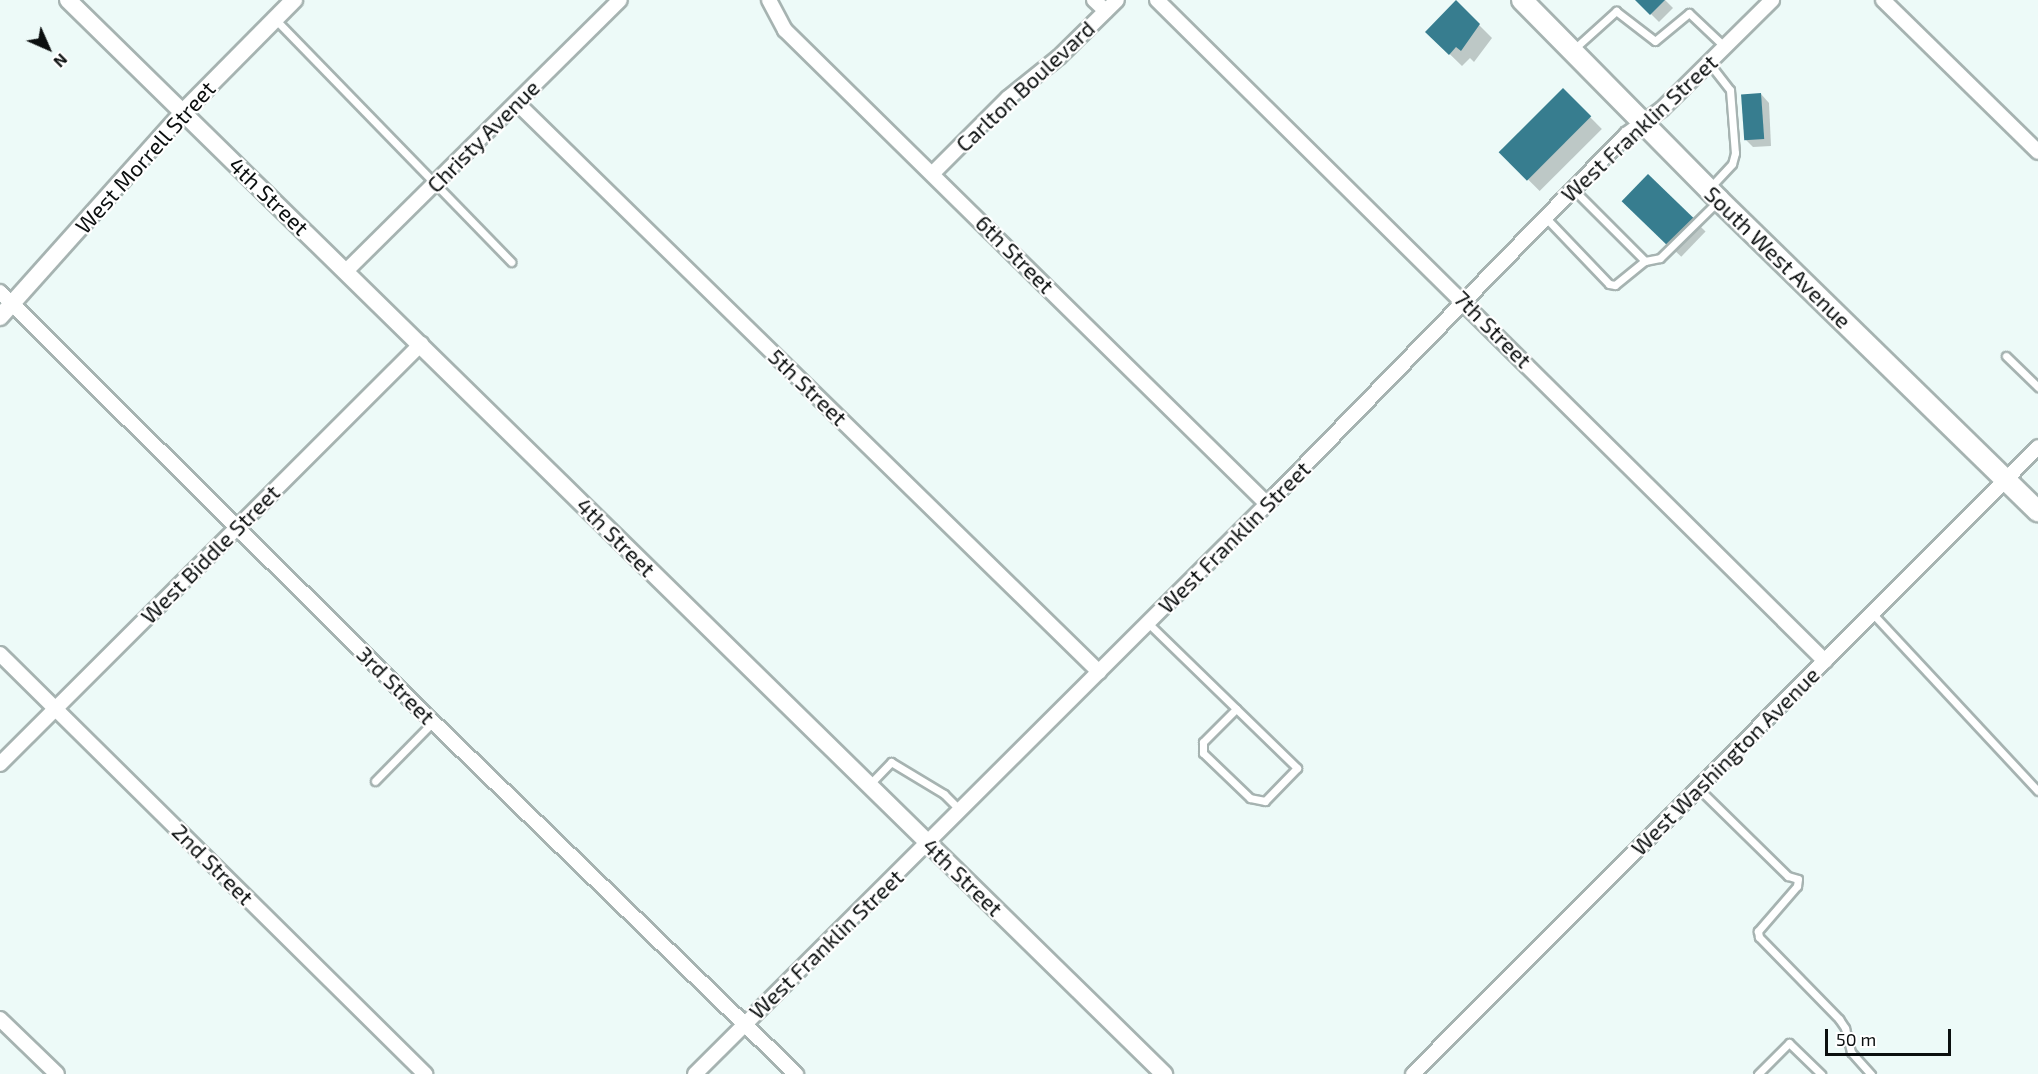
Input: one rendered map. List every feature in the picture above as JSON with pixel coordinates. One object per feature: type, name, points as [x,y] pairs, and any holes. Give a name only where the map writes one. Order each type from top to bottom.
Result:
[{"type":"main road","name":"South West Avenue","points":[[1522,0],[1714,195],[2038,511]]},
{"type":"street","name":"4th Street","points":[[68,0],[1164,1074]]},
{"type":"street","name":"West Morrell Street","points":[[0,317],[183,112],[294,0]]},
{"type":"street","name":"Christy Avenue","points":[[346,271],[620,0]]},
{"type":"street","name":"6th Street","points":[[768,0],[785,30],[933,173],[1267,504]]},
{"type":"street","points":[[1094,0],[1106,11]]},
{"type":"street","name":"Carlton Boulevard","points":[[933,173],[1008,98],[1059,57],[1117,0]]},
{"type":"street","name":"7th Street","points":[[1157,0],[1465,301],[1825,660]]},
{"type":"street","name":"West Franklin Street","points":[[695,1074],[1267,504],[1626,135],[1644,124],[1772,0]]},
{"type":"street","points":[[1883,0],[2038,152]]},
{"type":"street","name":"5th Street","points":[[517,103],[1099,672]]},
{"type":"street","name":"3rd Street","points":[[0,292],[433,722],[796,1074]]},
{"type":"street","name":"West Biddle Street","points":[[0,764],[421,344]]},
{"type":"street","name":"West Washington Avenue","points":[[1413,1074],[2038,447]]},
{"type":"street","name":"2nd Street","points":[[0,654],[425,1074]]},
{"type":"street","points":[[0,1019],[50,1072]]},
{"type":"lane","points":[[1573,50],[1616,11],[1655,41],[1689,13],[1725,47]]},
{"type":"lane","points":[[275,20],[511,262]]},
{"type":"lane","points":[[1546,218],[1609,284],[1615,285],[1645,261],[1660,258],[1714,195],[1735,153],[1730,90],[1709,63]]},
{"type":"lane","points":[[1573,189],[1645,261]]},
{"type":"lane","points":[[2006,356],[2038,387]]},
{"type":"lane","points":[[1872,613],[2038,790]]},
{"type":"lane","points":[[1148,623],[1297,768],[1265,801],[1250,798],[1203,753],[1203,742],[1236,709]]},
{"type":"lane","points":[[375,781],[433,722]]},
{"type":"lane","points":[[869,785],[891,762],[944,794],[960,811]]},
{"type":"lane","points":[[1698,788],[1788,876],[1798,879],[1797,886],[1758,931],[1759,938],[1839,1020],[1845,1028],[1851,1052],[1871,1074]]},
{"type":"lane","points":[[1758,1074],[1789,1043],[1821,1074]]},
{"type":"building","points":[[1456,0],[1480,24],[1461,51],[1456,47],[1449,55],[1425,32]]},
{"type":"building","points":[[1635,0],[1665,0],[1650,15]]},
{"type":"building","points":[[1563,88],[1591,116],[1527,181],[1499,152]]},
{"type":"building","points":[[1761,93],[1764,139],[1744,140],[1741,94]]},
{"type":"building","points":[[1648,174],[1694,218],[1668,246],[1622,201]]}]
